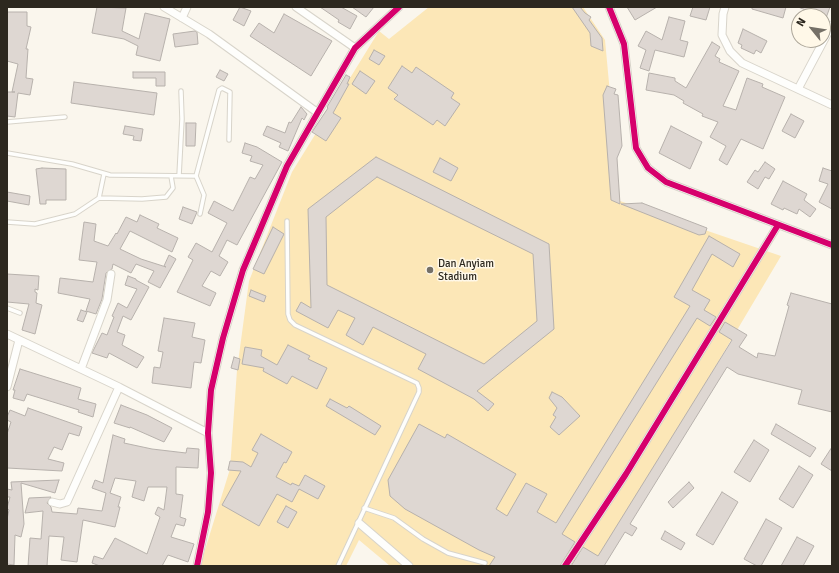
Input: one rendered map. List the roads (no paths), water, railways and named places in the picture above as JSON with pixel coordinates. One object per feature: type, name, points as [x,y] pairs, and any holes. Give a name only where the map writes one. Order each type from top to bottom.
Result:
[{"type":"street","points":[[164,7],[209,34],[318,113]]},
{"type":"street","points":[[182,18],[187,7]]},
{"type":"street","points":[[296,7],[356,48]]},
{"type":"street","points":[[197,566],[209,504],[211,473],[208,433],[211,390],[223,338],[243,270],[287,166],[356,48],[399,7]]},
{"type":"street","points":[[609,7],[624,44],[636,148],[648,168],[666,182],[832,245]]},
{"type":"street","points":[[725,7],[722,14],[722,35],[730,52],[742,63],[832,106]]},
{"type":"street","points":[[798,90],[832,25]]},
{"type":"street","points":[[565,566],[626,474],[778,225]]},
{"type":"street","points":[[81,369],[107,300],[111,274]]},
{"type":"street","points":[[7,334],[119,387],[208,433]]},
{"type":"street","points":[[7,387],[19,340]]},
{"type":"street","points":[[52,502],[60,504],[67,502],[119,387]]},
{"type":"street","points":[[359,523],[408,566]]},
{"type":"lane","points":[[200,214],[204,195],[196,176],[219,90],[222,88],[230,92],[229,140]]},
{"type":"lane","points":[[179,176],[182,119],[181,90]]},
{"type":"lane","points":[[7,122],[64,117]]},
{"type":"lane","points":[[7,153],[72,164],[104,174],[196,176]]},
{"type":"lane","points":[[99,198],[104,174]]},
{"type":"lane","points":[[7,222],[35,224],[75,214],[99,198],[142,199],[166,197],[173,188],[171,176]]},
{"type":"lane","points":[[287,221],[288,314],[290,320],[295,325],[417,383],[419,388],[419,392],[338,566]]},
{"type":"lane","points":[[7,308],[20,313]]},
{"type":"lane","points":[[364,508],[394,518],[423,539],[448,553],[485,563]]},
{"type":"place","name":"Dan Anyiam Stadium","points":[[430,270]]}]
